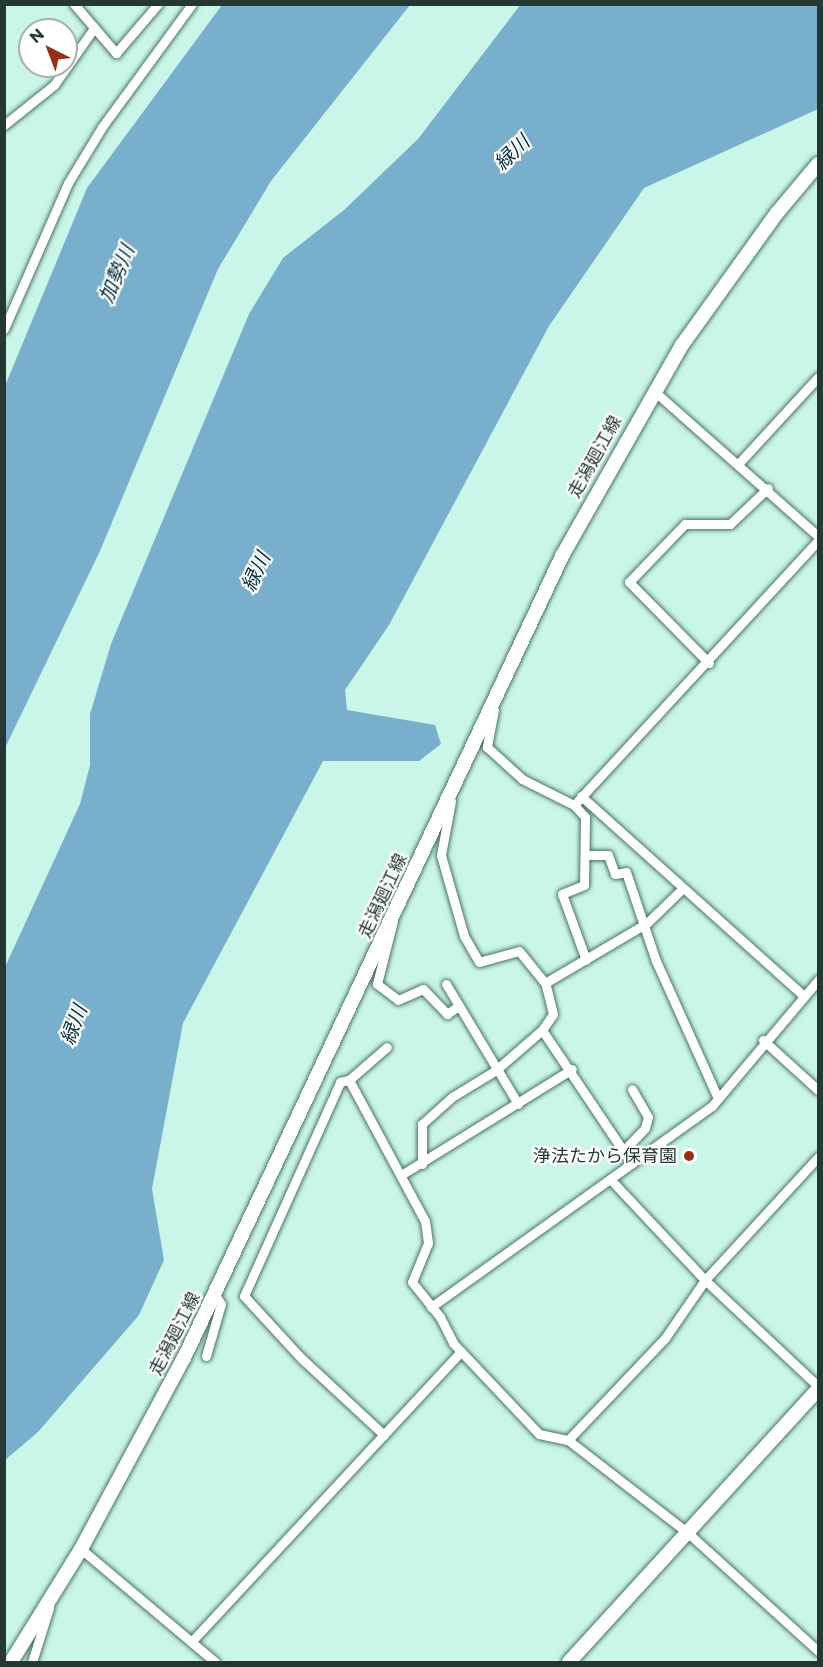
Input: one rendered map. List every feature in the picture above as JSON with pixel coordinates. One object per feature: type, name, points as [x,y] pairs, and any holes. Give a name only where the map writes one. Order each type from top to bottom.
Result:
[{"type":"main road","name":"走潟廻江線","points":[[11,1662],[81,1549],[215,1295],[562,555],[654,391],[730,275],[819,164]]},
{"type":"main road","points":[[569,1662],[819,1388]]},
{"type":"street","points":[[74,4],[107,46],[122,52],[158,4]]},
{"type":"street","points":[[4,329],[68,183],[102,127],[192,4]]},
{"type":"street","points":[[4,125],[54,85],[94,28]]},
{"type":"street","points":[[739,462],[819,377]]},
{"type":"street","points":[[654,391],[739,462],[819,536]]},
{"type":"street","points":[[709,663],[629,582],[685,524],[730,524],[768,488]]},
{"type":"street","points":[[574,806],[819,542]]},
{"type":"street","points":[[497,693],[487,747],[522,779],[574,806],[585,817],[584,885],[562,894],[586,960]]},
{"type":"street","points":[[422,1164],[422,1124],[452,1097],[498,1068],[542,1030],[553,1014],[545,983],[519,951],[478,962],[464,936],[441,855],[455,783]]},
{"type":"street","points":[[581,796],[804,996]]},
{"type":"street","points":[[585,855],[608,855],[615,874],[626,872],[647,923],[656,961],[718,1098]]},
{"type":"street","points":[[545,983],[647,923],[683,888]]},
{"type":"street","points":[[393,915],[393,934],[377,984],[398,1000],[423,989],[447,1014],[458,1006]]},
{"type":"street","points":[[431,1307],[611,1180],[718,1098],[763,1040],[819,980]]},
{"type":"street","points":[[446,984],[518,1104]]},
{"type":"street","points":[[542,1030],[572,1069],[632,1164]]},
{"type":"street","points":[[763,1040],[819,1090]]},
{"type":"street","points":[[384,1435],[301,1358],[244,1296],[340,1082],[349,1080],[387,1047]]},
{"type":"street","points":[[400,1175],[422,1164],[572,1069]]},
{"type":"street","points":[[349,1080],[425,1221],[428,1243],[412,1282],[462,1353],[538,1434],[568,1440],[688,1533],[819,1651]]},
{"type":"street","points":[[624,1150],[645,1128],[648,1117],[632,1089]]},
{"type":"street","points":[[568,1440],[665,1338],[705,1280],[819,1157]]},
{"type":"street","points":[[611,1180],[705,1280],[819,1388]]},
{"type":"street","points":[[206,1356],[221,1304],[215,1295]]},
{"type":"street","points":[[192,1641],[462,1353]]},
{"type":"street","points":[[81,1549],[215,1662]]},
{"type":"street","points":[[32,1662],[53,1597]]},
{"type":"water","name":"緑川","points":[[521,4],[818,5],[818,109],[644,188],[549,326],[389,625],[345,690],[347,710],[435,725],[441,744],[419,761],[323,761],[183,1023],[152,1189],[164,1260],[139,1315],[38,1432],[5,1460],[5,967],[80,804],[90,765],[90,714],[111,644],[249,314],[283,258],[344,210],[418,139]]},
{"type":"water","name":"加勢川","points":[[222,5],[410,5],[271,181],[218,269],[100,551],[5,748],[5,386],[87,188]]},
{"type":"place","name":"浄法たから保育園","points":[[689,1156]]}]
